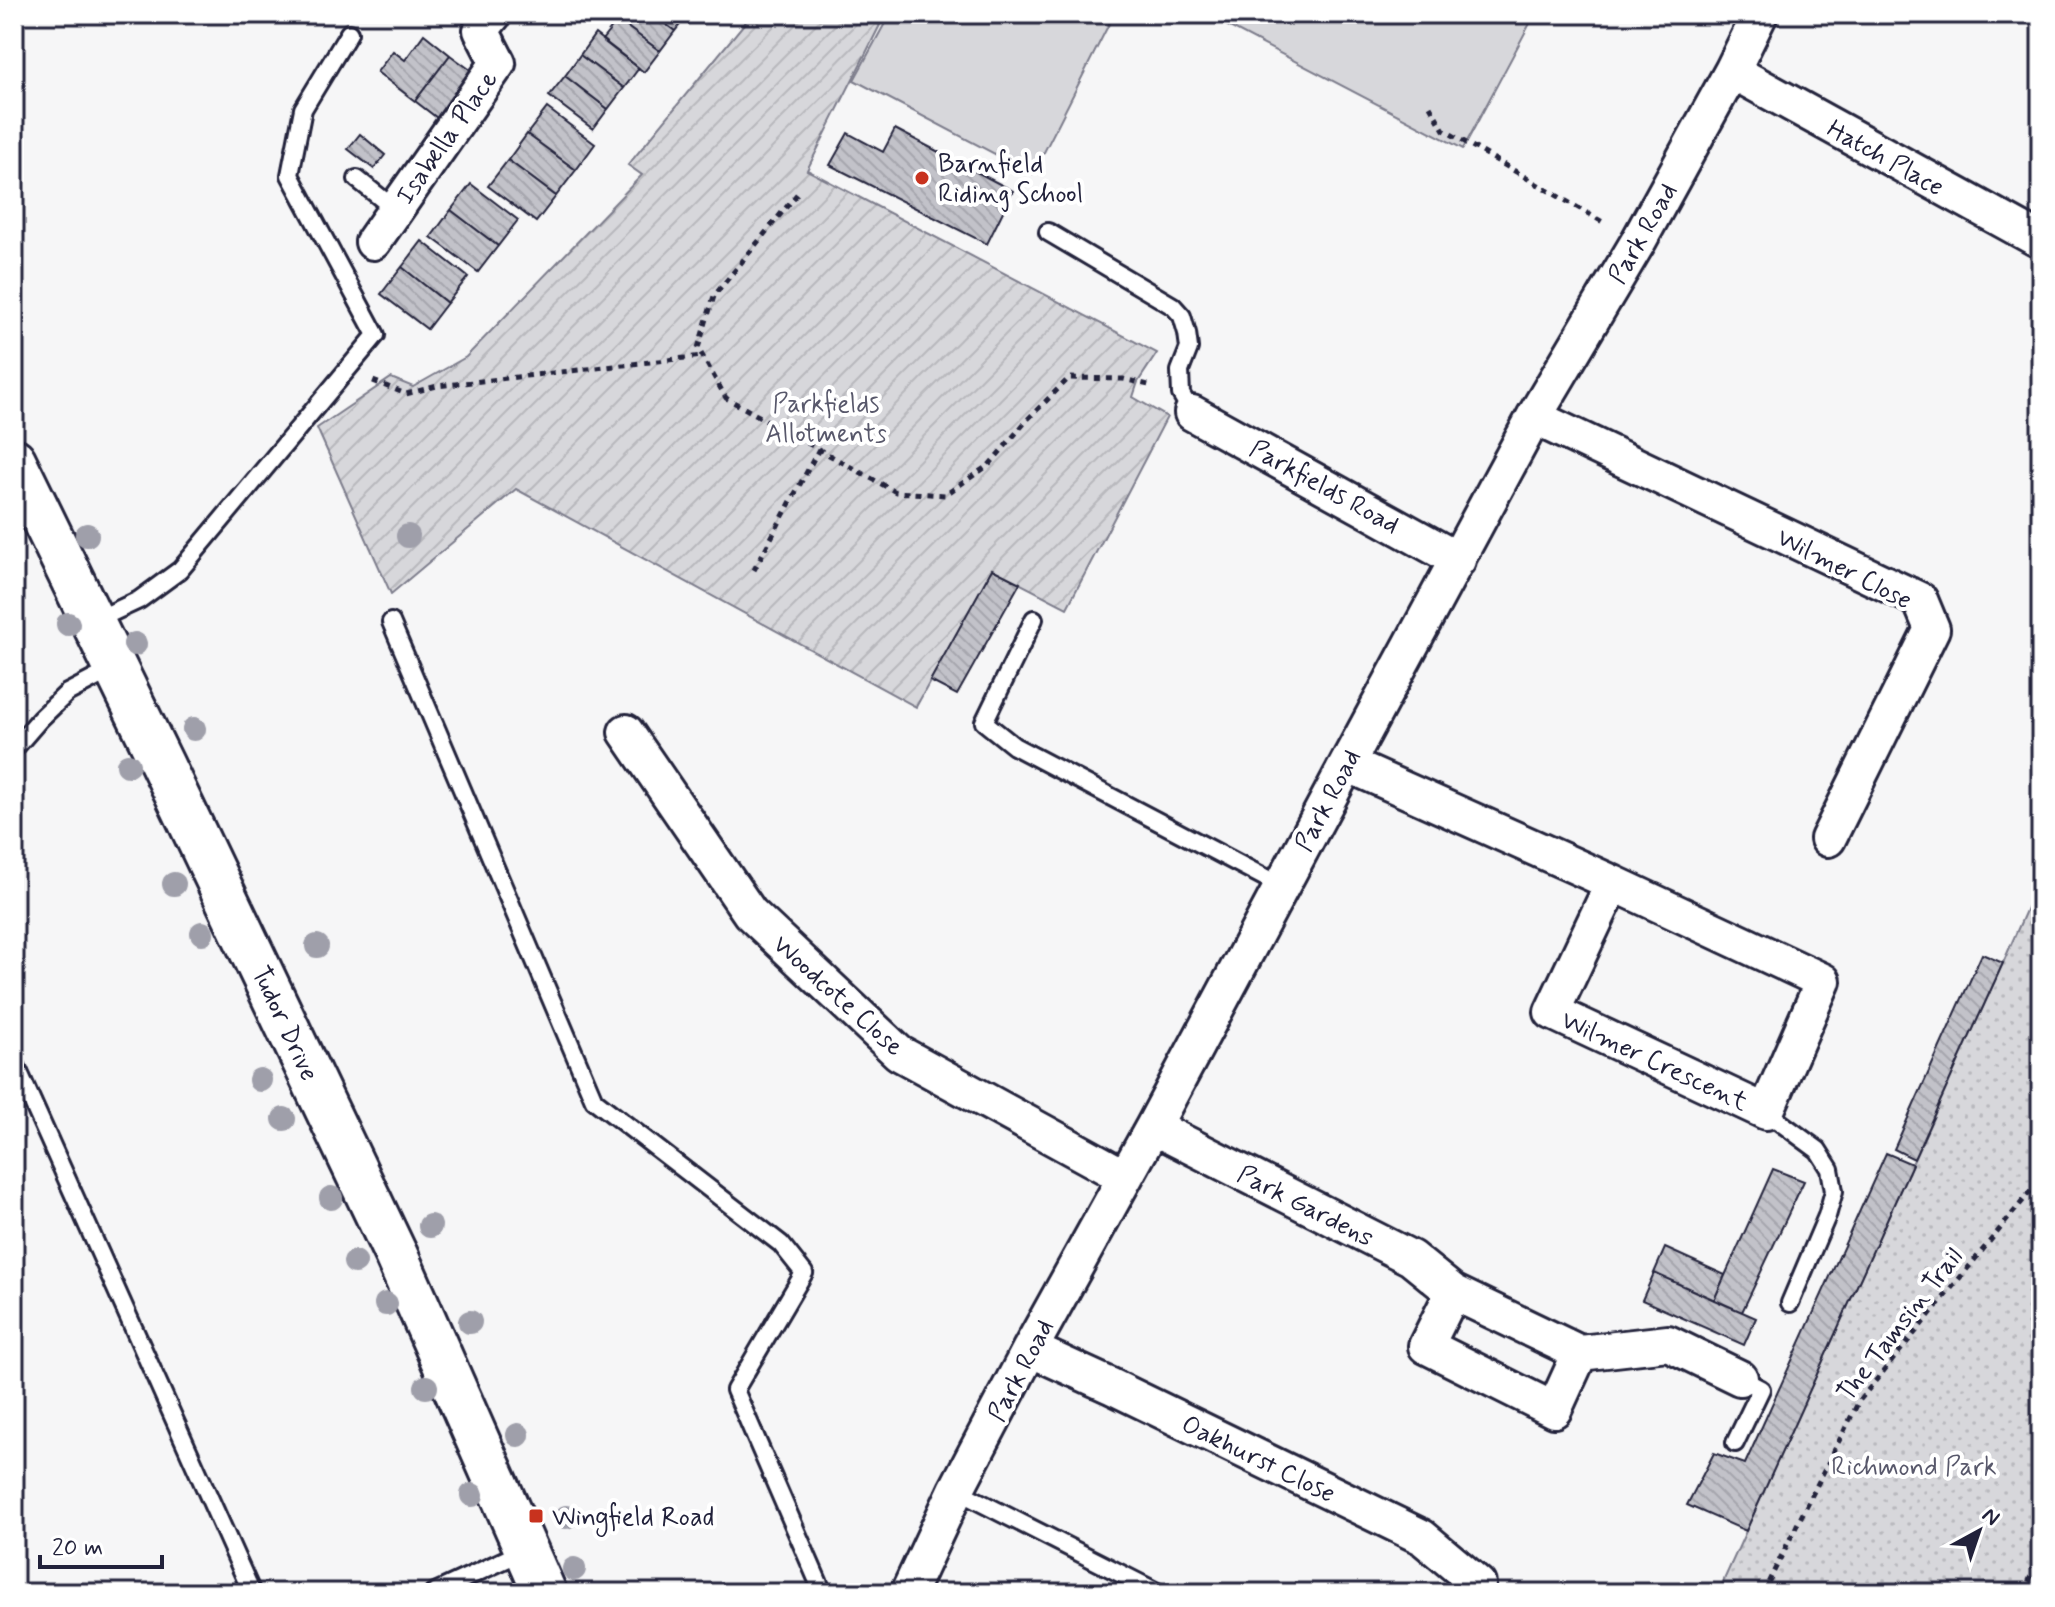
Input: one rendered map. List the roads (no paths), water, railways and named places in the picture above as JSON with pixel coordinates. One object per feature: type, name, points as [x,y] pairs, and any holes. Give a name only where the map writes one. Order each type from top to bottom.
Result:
[{"type":"street","name":"Park Road","points":[[908,1593],[956,1490],[1030,1349],[1153,1127],[1534,417],[1638,242],[1760,14]]},
{"type":"street","name":"Isabella Place","points":[[373,242],[498,63],[478,19]]},
{"type":"street","name":"Hatch Place","points":[[1732,71],[2041,241]]},
{"type":"street","name":"Parkfields Road","points":[[1186,404],[1458,560]]},
{"type":"street","name":"Wilmer Close","points":[[1534,417],[1920,600],[1932,629],[1828,839]]},
{"type":"street","name":"Tudor Drive","points":[[14,460],[396,1255],[545,1593]]},
{"type":"street","name":"Woodcote Close","points":[[626,732],[750,913],[899,1053],[1125,1177]]},
{"type":"street","name":"Wilmer Crescent","points":[[1347,764],[1613,883],[1823,981],[1766,1112],[1552,1012],[1613,883]]},
{"type":"street","name":"Park Gardens","points":[[1153,1127],[1411,1258],[1453,1292],[1580,1353]]},
{"type":"street","points":[[1453,1292],[1426,1346],[1554,1410],[1580,1353],[1668,1343],[1740,1378]]},
{"type":"street","name":"Oakhurst Close","points":[[1030,1349],[1422,1537],[1478,1584]]},
{"type":"lane","points":[[93,622],[139,600],[180,570],[376,335],[290,175],[303,109],[349,33]]},
{"type":"lane","points":[[357,179],[396,210]]},
{"type":"lane","points":[[1048,232],[1173,306],[1182,316],[1189,348],[1180,371],[1186,404]]},
{"type":"lane","points":[[1034,619],[984,722],[1014,746],[1281,886]]},
{"type":"lane","points":[[391,622],[594,1100],[781,1244],[804,1273],[735,1390],[823,1593]]},
{"type":"lane","points":[[14,749],[67,693],[114,668]]},
{"type":"lane","points":[[14,1061],[252,1593]]},
{"type":"lane","points":[[1766,1112],[1818,1150],[1830,1169],[1834,1191],[1827,1216],[1790,1303]]},
{"type":"lane","points":[[1735,1443],[1761,1389],[1740,1378]]},
{"type":"lane","points":[[956,1490],[1159,1593]]},
{"type":"lane","points":[[433,1593],[526,1550]]},
{"type":"place","name":"Barnfield Riding School","points":[[922,178]]},
{"type":"place","name":"Wingfield Road","points":[[536,1516]]},
{"type":"park label","name":"Parkfields Allotments","points":[[826,418]]},
{"type":"park label","name":"Richmond Park","points":[[1914,1466]]}]
